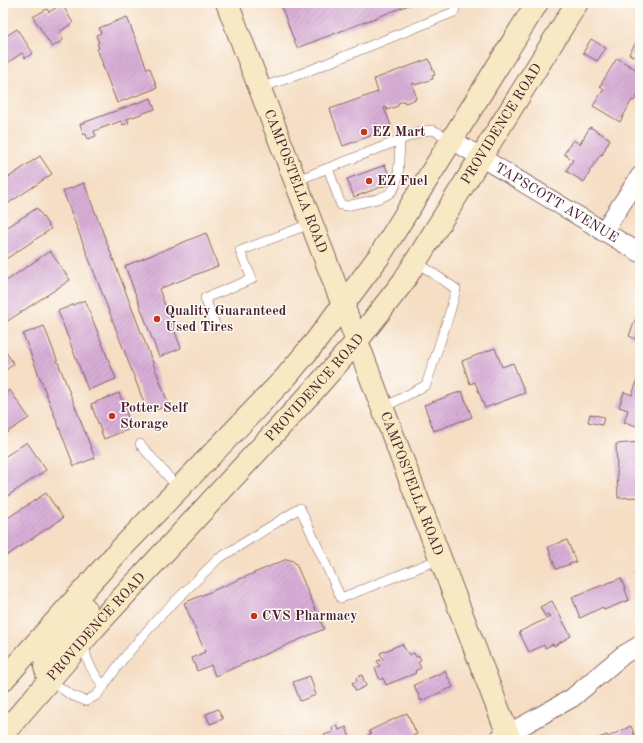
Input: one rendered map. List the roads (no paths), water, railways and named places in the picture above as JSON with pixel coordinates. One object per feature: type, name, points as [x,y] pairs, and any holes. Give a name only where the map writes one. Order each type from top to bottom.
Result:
[{"type":"main road","name":"CAMPOSTELLA ROAD","points":[[228,3],[440,558],[505,738]]},
{"type":"main road","name":"PROVIDENCE ROAD","points":[[3,680],[116,554],[286,377],[344,306],[380,255],[537,3]]},
{"type":"main road","name":"PROVIDENCE ROAD","points":[[3,734],[85,639],[313,391],[357,341],[398,288],[415,262],[576,3]]},
{"type":"main road","points":[[49,680],[45,667],[46,659],[52,649],[104,584],[116,554]]},
{"type":"street","name":"TAPSCOTT AVENUE","points":[[452,140],[640,253]]},
{"type":"street","points":[[603,232],[640,176]]},
{"type":"street","points":[[505,738],[572,698],[623,655],[640,645]]},
{"type":"lane","points":[[260,88],[303,73],[454,12],[456,3]]},
{"type":"lane","points":[[295,181],[423,131],[433,130],[452,140]]},
{"type":"lane","points":[[328,168],[341,205],[346,206],[382,198],[391,193],[396,187],[400,141]]},
{"type":"lane","points":[[216,326],[205,298],[252,279],[240,251],[312,223]]},
{"type":"lane","points":[[382,408],[426,385],[456,289],[415,262]]},
{"type":"lane","points":[[140,444],[180,489]]},
{"type":"lane","points":[[49,680],[71,695],[86,700],[98,695],[123,659],[159,617],[218,558],[300,508],[341,598],[440,558]]},
{"type":"lane","points":[[85,639],[85,656],[89,666],[104,687]]},
{"type":"place","name":"EZ Mart","points":[[364,132]]},
{"type":"place","name":"EZ Fuel","points":[[369,181]]},
{"type":"place","name":"Quality Guaranteed Used Tires","points":[[157,319]]},
{"type":"place","name":"Potter Self Storage","points":[[112,416]]},
{"type":"place","name":"CVS Pharmacy","points":[[254,616]]}]
